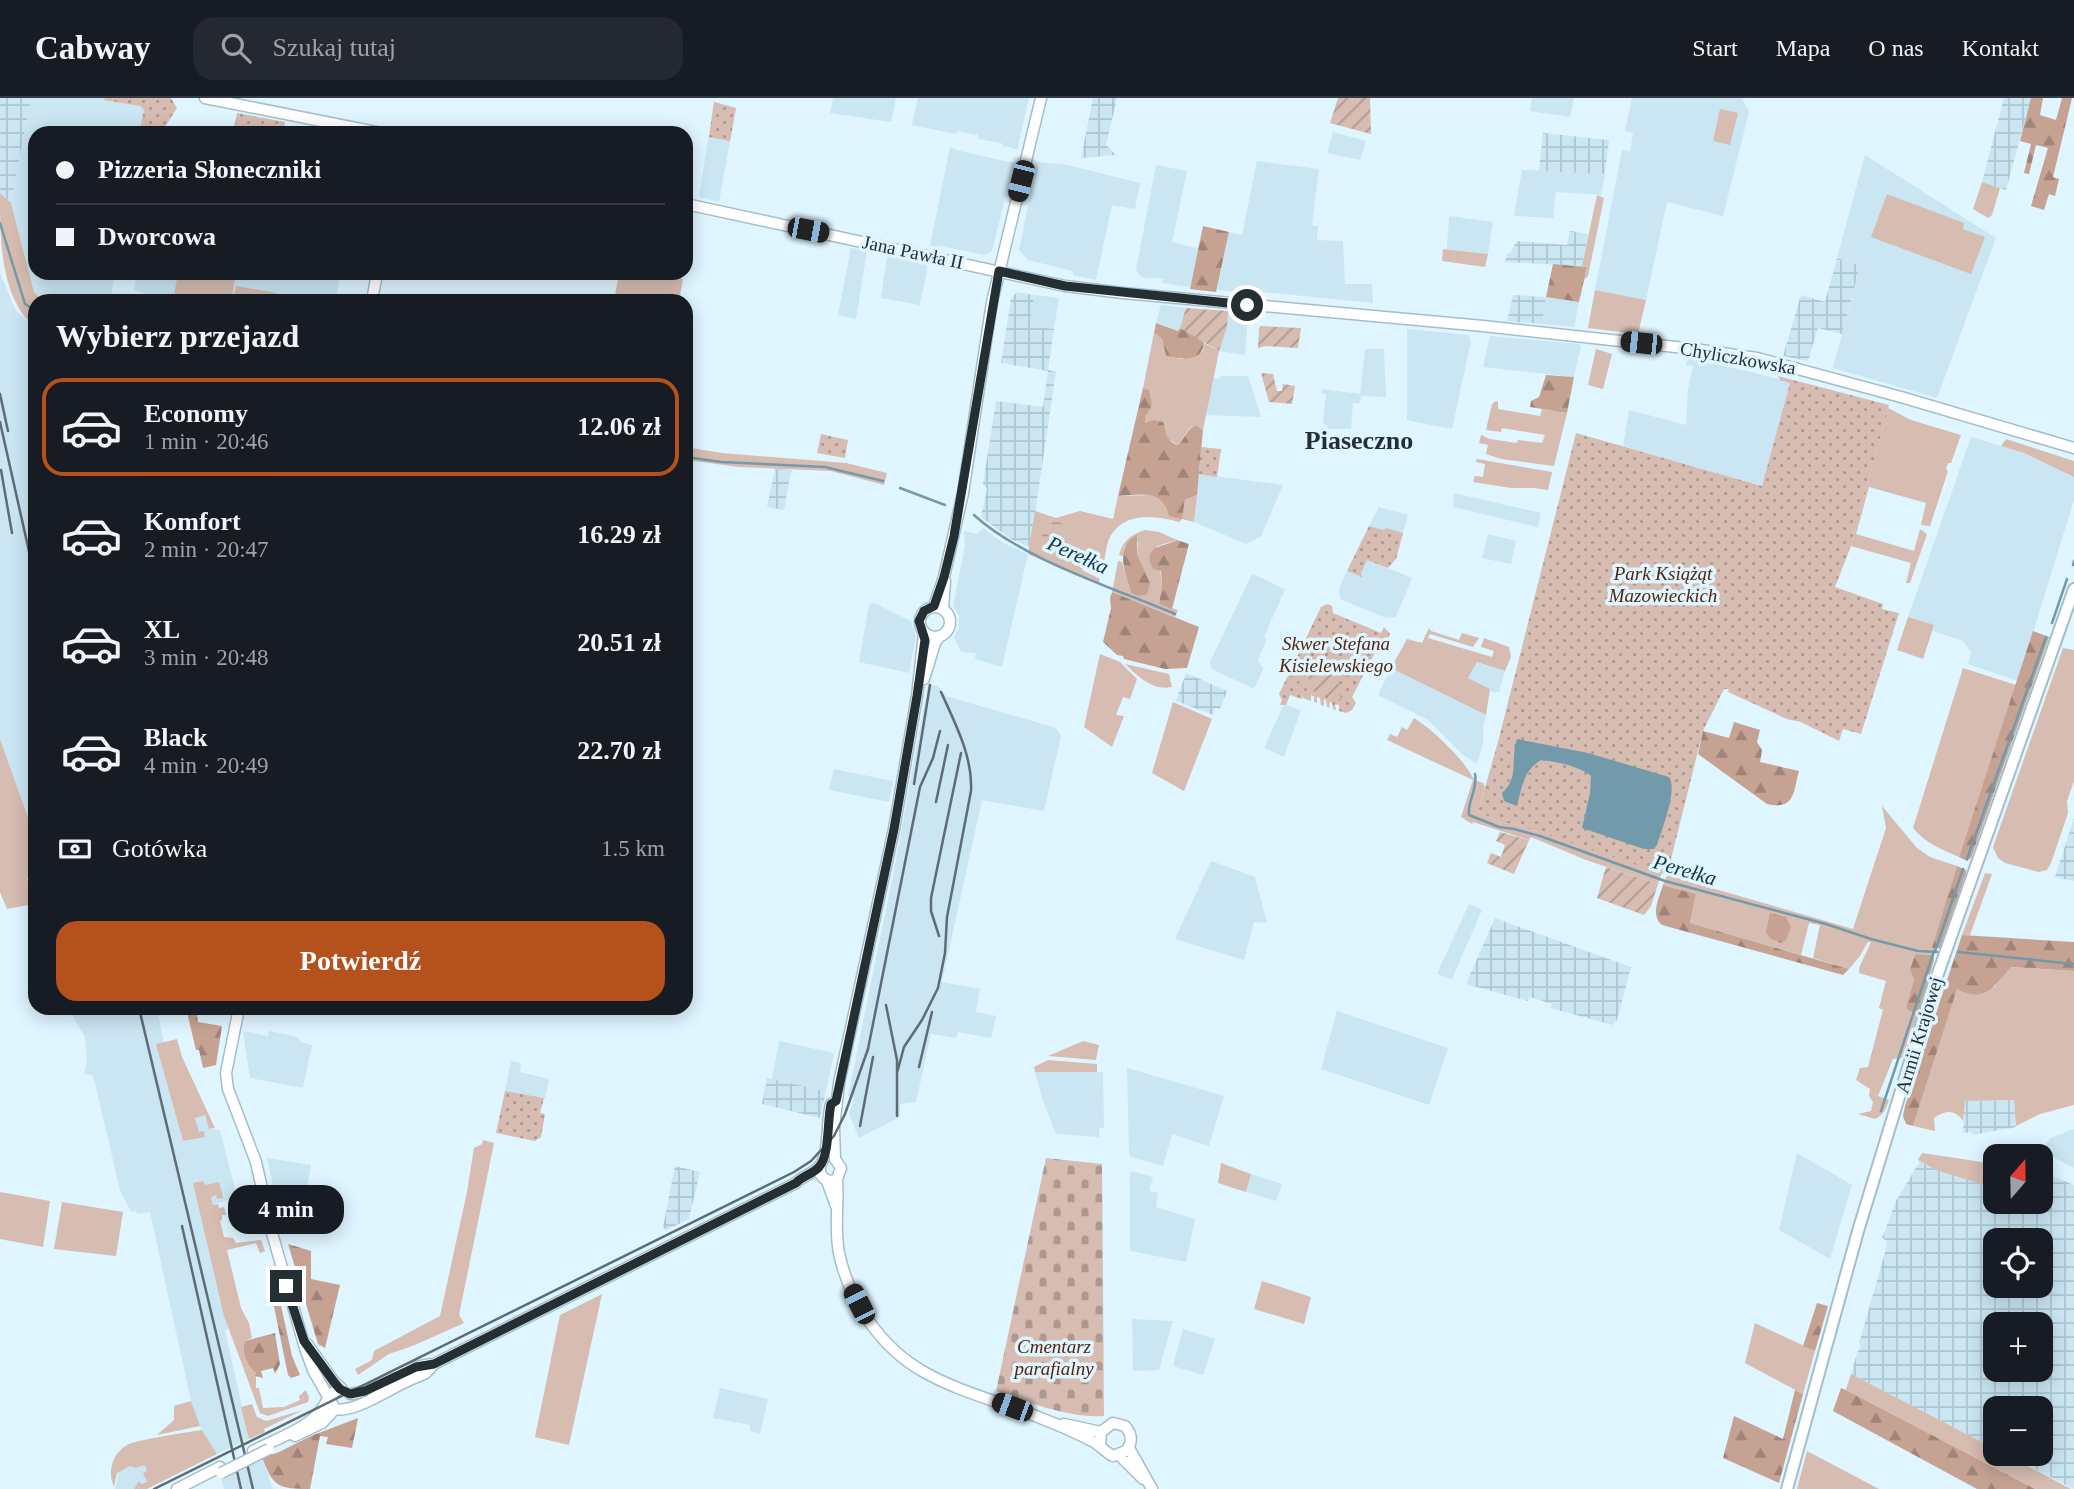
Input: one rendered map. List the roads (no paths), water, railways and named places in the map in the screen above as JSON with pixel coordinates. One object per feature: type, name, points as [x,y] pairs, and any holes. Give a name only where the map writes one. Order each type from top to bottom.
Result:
[{"type":"main road","name":"Armii Krajowej","points":[[1787,1489],[1855,1242],[1930,996],[2074,589]]},
{"type":"street","points":[[205,98],[346,126]]},
{"type":"street","points":[[939,607],[963,494],[999,271],[1041,98]]},
{"type":"street","name":"Jana Pawła II","points":[[693,205],[1065,286],[1392,317]]},
{"type":"street","name":"Chyliczkowska","points":[[1392,317],[1681,347],[1756,358],[2074,448]]},
{"type":"street","points":[[917,696],[934,643],[947,632],[951,622],[947,612],[939,607],[928,608],[921,616],[920,625],[924,633],[917,696],[894,829],[836,1101],[831,1104],[828,1116],[826,1162],[819,1172],[829,1179],[839,1200],[836,1206],[839,1253],[852,1291],[866,1317],[890,1345],[923,1371],[1040,1418],[1100,1446],[1105,1452],[1119,1455],[1150,1486]]},
{"type":"street","points":[[924,633],[939,637]]},
{"type":"street","points":[[238,1015],[226,1073],[228,1090],[256,1162],[272,1233],[313,1370],[330,1398],[331,1406],[343,1410],[360,1404],[426,1373],[434,1364]]},
{"type":"street","points":[[796,1183],[829,1179],[841,1168],[826,1162]]},
{"type":"street","points":[[304,1341],[340,1389],[350,1394],[365,1391],[416,1367],[434,1364],[796,1183],[826,1162]]},
{"type":"street","points":[[268,1446],[310,1421],[334,1391],[340,1389]]},
{"type":"street","points":[[349,1406],[350,1394]]},
{"type":"street","points":[[177,1489],[268,1446],[352,1411],[360,1404]]},
{"type":"street","points":[[321,1423],[335,1409]]},
{"type":"street","points":[[1040,1418],[1101,1432]]},
{"type":"street","points":[[1100,1446],[1101,1432],[1113,1423],[1125,1426],[1131,1436],[1129,1448],[1150,1486]]},
{"type":"street","points":[[1119,1455],[1129,1448]]},
{"type":"street","points":[[187,1489],[220,1470]]},
{"type":"waterway","name":"Perełka","points":[[0,223],[25,304],[28,306]]},
{"type":"waterway","name":"Perełka","points":[[693,458],[825,467],[883,481]]},
{"type":"waterway","name":"Perełka","points":[[900,488],[945,505]]},
{"type":"waterway","name":"Perełka","points":[[974,515],[994,531],[1043,559],[1175,614]]},
{"type":"waterway","points":[[2073,565],[2074,561]]},
{"type":"waterway","points":[[2052,623],[2067,579]]},
{"type":"waterway","points":[[1967,859],[2046,637]]},
{"type":"waterway","name":"Perełka","points":[[1475,774],[1469,815],[1499,827],[1540,836],[1665,881],[1826,924],[1871,939],[1918,951],[1937,952]]},
{"type":"waterway","points":[[1935,951],[1963,869]]},
{"type":"waterway","points":[[1881,1111],[1934,951]]},
{"type":"waterway","name":"Perełka","points":[[1958,952],[2074,964]]},
{"type":"railway","points":[[0,394],[8,431]]},
{"type":"railway","points":[[0,422],[28,547]]},
{"type":"railway","points":[[1,470],[12,533]]},
{"type":"railway","points":[[914,784],[930,685]]},
{"type":"railway","points":[[897,1073],[904,1047],[922,1020],[938,988],[945,953],[947,917],[971,791],[966,753],[941,692]]},
{"type":"railway","points":[[154,1489],[794,1172],[811,1161],[834,1136],[845,1114],[868,1049],[920,787],[933,758],[940,731]]},
{"type":"railway","points":[[936,802],[948,745]]},
{"type":"railway","points":[[939,936],[931,911],[931,898],[961,753]]},
{"type":"railway","points":[[886,1005],[897,1060],[897,1116]]},
{"type":"railway","points":[[919,1067],[932,1012]]},
{"type":"railway","points":[[141,1015],[253,1489]]},
{"type":"railway","points":[[860,1126],[873,1057]]},
{"type":"railway","points":[[182,1226],[241,1489]]},
{"type":"district","name":"Piaseczno","points":[[1359,440]]},
{"type":"park label","name":"Park Książąt Mazowieckich","points":[[1663,584]]},
{"type":"park label","name":"Skwer Stefana Kisielewskiego","points":[[1336,654]]},
{"type":"park label","name":"Cmentarz parafialny","points":[[1054,1357]]}]
